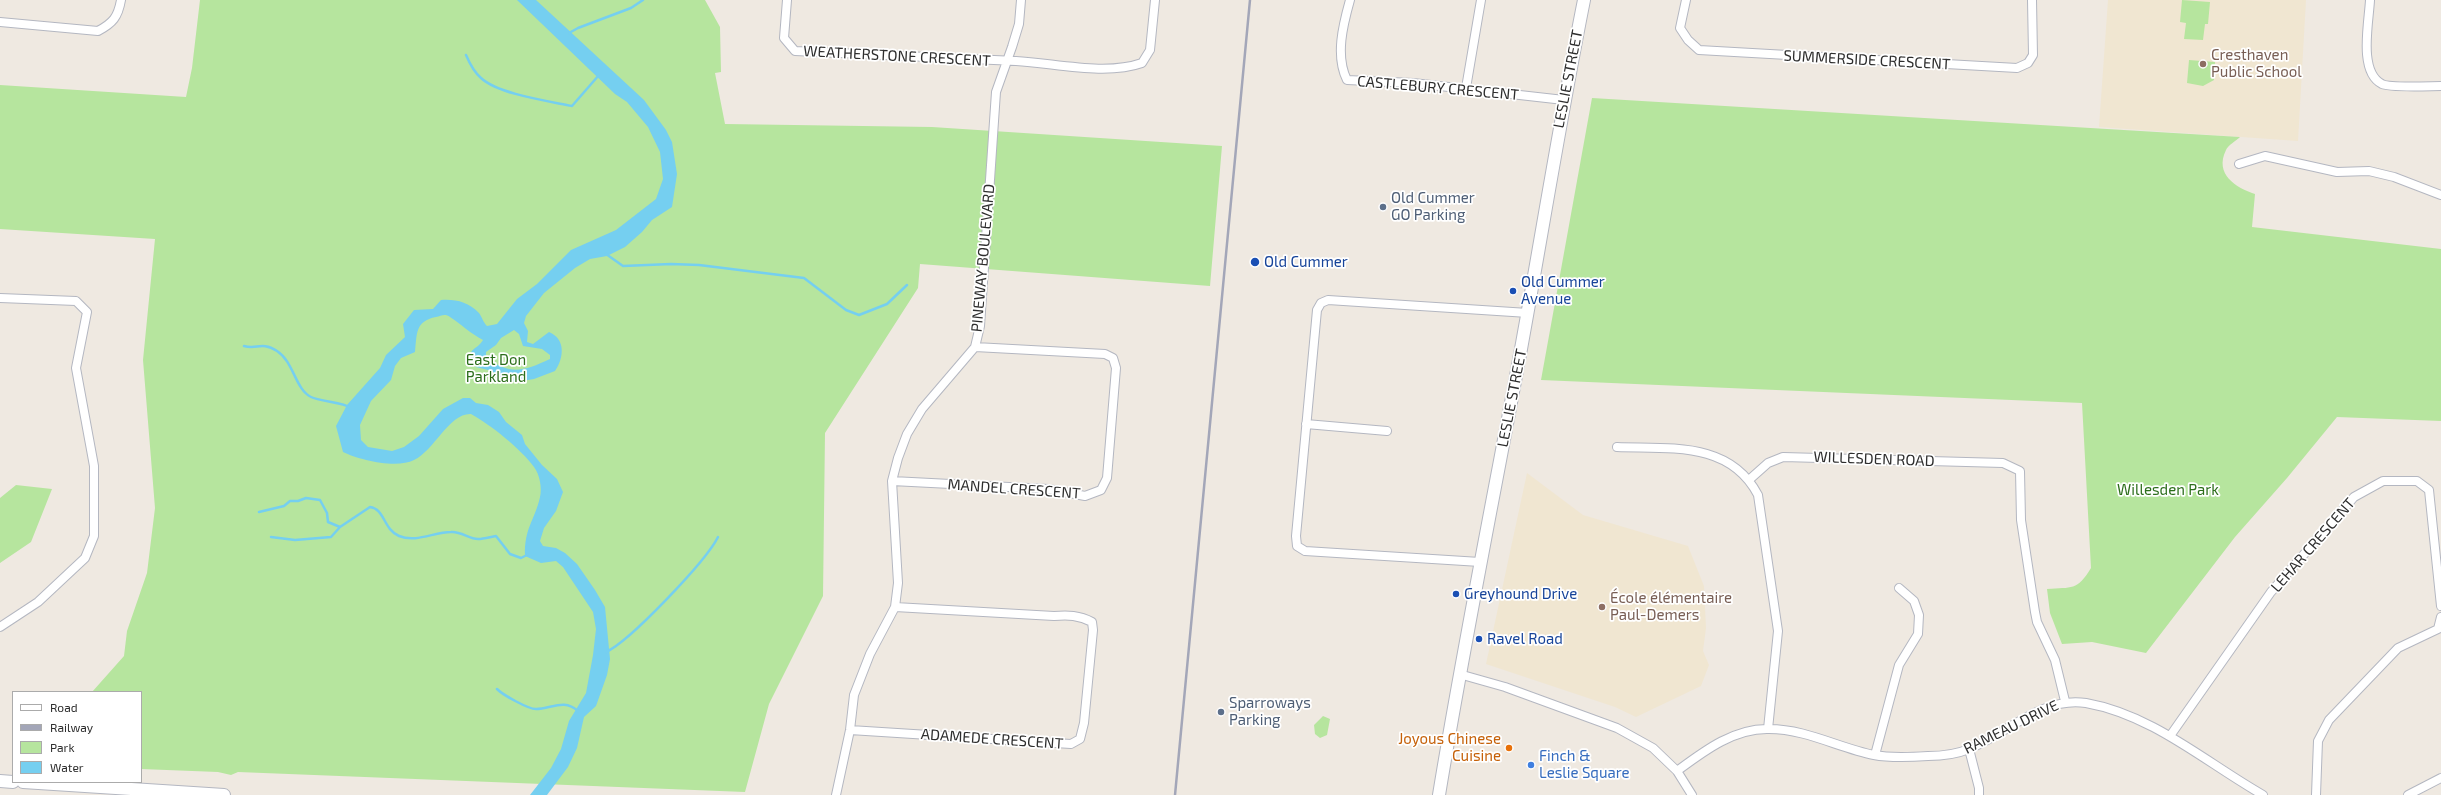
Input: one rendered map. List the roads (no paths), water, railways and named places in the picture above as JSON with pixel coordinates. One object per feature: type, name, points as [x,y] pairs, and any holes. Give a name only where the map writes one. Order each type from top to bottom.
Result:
[{"type":"main road","name":"LESLIE STREET","points":[[1438,793],[1480,562],[1528,313],[1564,100],[1584,0]]},
{"type":"main road","points":[[0,781],[12,782]]},
{"type":"main road","points":[[38,783],[224,795]]},
{"type":"street","points":[[0,22],[98,30],[111,24],[119,14],[122,0]]},
{"type":"street","name":"WEATHERSTONE CRESCENT","points":[[787,0],[784,38],[795,51],[1006,61],[1062,66],[1129,68],[1142,63],[1150,50],[1155,0]]},
{"type":"street","name":"PINEWAY BOULEVARD","points":[[836,795],[850,730],[854,695],[870,654],[894,606],[898,583],[892,482],[907,434],[922,409],[975,347],[980,326],[996,92],[1019,24],[1021,0]]},
{"type":"street","name":"CASTLEBURY CRESCENT","points":[[1350,0],[1341,45],[1341,68],[1346,80],[1466,88],[1564,100]]},
{"type":"street","points":[[1466,88],[1481,0]]},
{"type":"street","name":"SUMMERSIDE CRESCENT","points":[[1686,0],[1680,28],[1688,40],[1699,50],[2017,68],[2028,63],[2033,56],[2032,0]]},
{"type":"street","points":[[2370,0],[2366,61],[2372,76],[2383,85],[2441,86]]},
{"type":"street","points":[[2239,164],[2266,156],[2337,172],[2369,171],[2394,177],[2441,194]]},
{"type":"street","points":[[0,298],[76,301],[87,312],[76,368],[94,466],[94,536],[85,558],[38,602],[0,627]]},
{"type":"street","points":[[1480,562],[1306,551],[1297,546],[1296,536],[1317,310],[1321,303],[1335,301],[1528,313]]},
{"type":"street","name":"MANDEL CRESCENT","points":[[892,482],[1048,489],[1085,496],[1101,490],[1107,478],[1116,368],[1113,358],[1105,354],[975,347]]},
{"type":"street","points":[[1306,424],[1387,431]]},
{"type":"street","points":[[1617,447],[1693,450],[1724,459],[1750,479],[1758,496],[1778,631],[1768,729]]},
{"type":"street","name":"WILLESDEN ROAD","points":[[1750,479],[1768,463],[1783,457],[2003,463],[2020,471],[2021,520],[2036,617],[2055,660],[2064,701]]},
{"type":"street","name":"LEHAR CRESCENT","points":[[2170,736],[2271,592],[2354,497],[2384,481],[2417,481],[2429,490],[2441,606]]},
{"type":"street","points":[[1875,755],[1899,665],[1918,634],[1919,615],[1914,601],[1900,588]]},
{"type":"street","name":"ADAMEDE CRESCENT","points":[[850,730],[1071,744],[1080,739],[1084,723],[1093,630],[1092,622],[1083,617],[1071,615],[1054,616],[894,606]]},
{"type":"street","points":[[2316,795],[2318,741],[2329,720],[2398,648],[2438,629],[2441,616]]},
{"type":"street","points":[[1459,674],[1505,687],[1618,728],[1653,748],[1677,771],[1692,795]]},
{"type":"street","name":"RAMEAU DRIVE","points":[[1677,771],[1720,742],[1768,729],[1801,733],[1875,755],[1928,756],[1969,749],[2017,722],[2064,701],[2109,708],[2134,716],[2170,736],[2263,795]]},
{"type":"street","points":[[1969,749],[1979,795]]},
{"type":"street","points":[[2408,795],[2441,778]]},
{"type":"water","points":[[517,0],[536,0],[644,100],[666,130],[672,142],[677,174],[672,207],[652,220],[642,232],[625,247],[607,256],[590,259],[575,268],[544,293],[526,316],[524,323],[528,331],[527,342],[533,344],[549,332],[555,335],[561,344],[562,355],[555,371],[534,379],[516,382],[502,379],[492,371],[476,367],[473,361],[471,356],[472,350],[483,340],[448,316],[445,315],[429,319],[418,329],[415,352],[401,358],[395,366],[391,380],[371,401],[360,425],[361,440],[368,447],[392,451],[404,447],[419,436],[443,409],[463,398],[470,398],[476,403],[488,405],[499,412],[506,422],[522,435],[525,444],[542,465],[557,479],[563,492],[556,511],[544,528],[540,541],[543,546],[556,548],[565,553],[577,564],[595,590],[605,607],[610,659],[607,675],[596,706],[584,717],[577,748],[568,767],[547,795],[530,795],[551,768],[561,749],[569,721],[586,693],[596,629],[593,612],[563,567],[556,561],[541,563],[525,556],[526,538],[541,493],[541,486],[536,470],[514,445],[471,414],[463,415],[456,419],[422,455],[407,463],[398,464],[388,464],[358,458],[343,452],[336,426],[347,405],[380,368],[386,355],[405,337],[403,324],[414,310],[433,309],[441,300],[452,300],[471,306],[479,313],[487,326],[497,324],[517,299],[537,284],[571,250],[616,230],[656,199],[663,179],[660,152],[648,127],[627,102],[615,94]],"holes":[[[514,330],[519,334],[523,346],[542,349],[550,355],[550,359],[525,369],[517,370],[502,367],[486,357],[486,352],[496,345],[501,338]]]},
{"type":"waterway","points":[[569,33],[578,28],[631,8],[643,0]]},
{"type":"waterway","points":[[466,55],[476,73],[489,84],[511,93],[572,106],[599,75]]},
{"type":"waterway","points":[[606,254],[623,266],[671,264],[699,265],[804,278],[846,310],[859,315],[887,304],[907,285]]},
{"type":"waterway","points":[[244,346],[263,346],[272,348],[283,356],[301,388],[311,397],[349,407]]},
{"type":"waterway","points":[[259,512],[284,506],[290,501],[298,501],[306,498],[320,500],[327,513],[328,522],[340,527]]},
{"type":"waterway","points":[[271,537],[295,540],[331,537],[340,527],[370,507],[379,511],[394,533],[405,538],[418,538],[445,532],[455,532],[478,539],[496,536],[510,554],[521,558],[527,555]]},
{"type":"waterway","points":[[606,652],[632,633],[649,617],[699,564],[718,537]]},
{"type":"waterway","points":[[497,689],[504,695],[527,707],[542,709],[557,705],[568,705],[578,711]]},
{"type":"railway","points":[[1175,795],[1250,0]]},
{"type":"place","name":"Cresthaven Public School","points":[[2203,64]]},
{"type":"place","name":"Old Cummer GO Parking","points":[[1383,207]]},
{"type":"place","name":"Old Cummer","points":[[1255,262]]},
{"type":"place","name":"Old Cummer Avenue","points":[[1513,291]]},
{"type":"place","name":"Greyhound Drive","points":[[1456,594]]},
{"type":"place","name":"École élémentaire Paul-Demers","points":[[1602,607]]},
{"type":"place","name":"Ravel Road","points":[[1479,639]]},
{"type":"place","name":"Sparroways Parking","points":[[1221,712]]},
{"type":"place","name":"Joyous Chinese Cuisine","points":[[1509,748]]},
{"type":"place","name":"Finch & Leslie Square","points":[[1531,765]]},
{"type":"park label","name":"East Don Parkland","points":[[496,368]]},
{"type":"park label","name":"Willesden Park","points":[[2168,490]]}]
